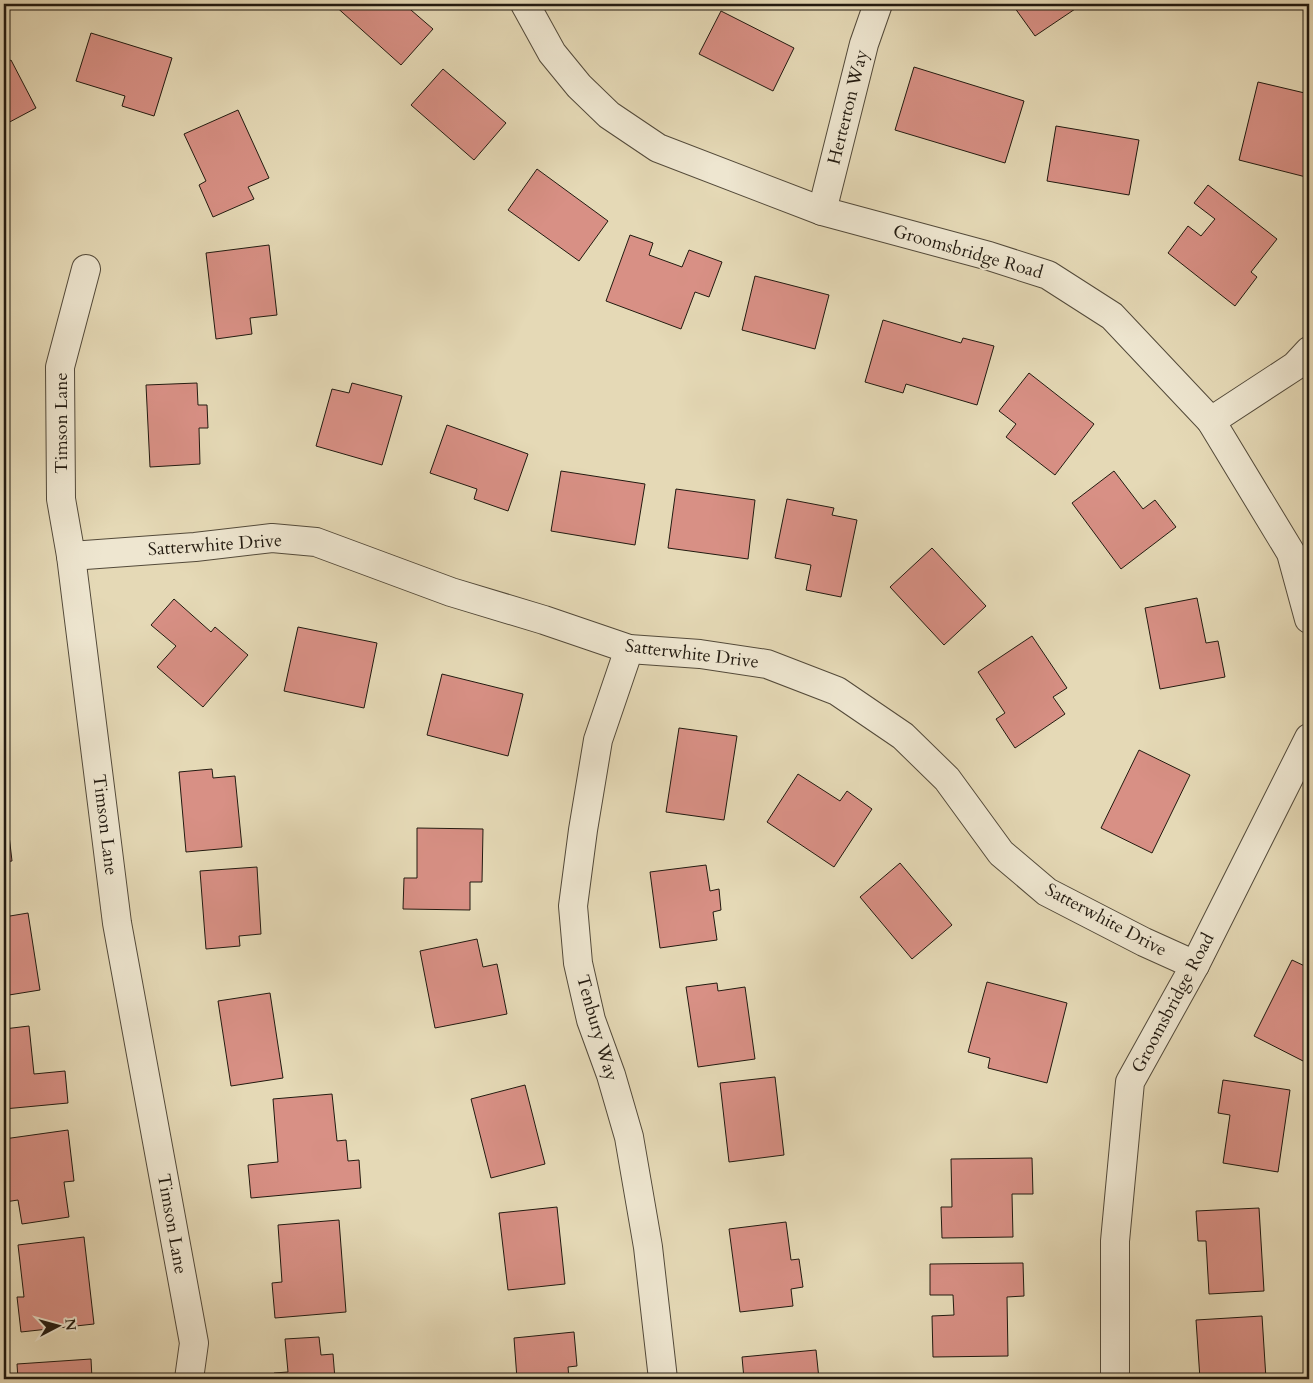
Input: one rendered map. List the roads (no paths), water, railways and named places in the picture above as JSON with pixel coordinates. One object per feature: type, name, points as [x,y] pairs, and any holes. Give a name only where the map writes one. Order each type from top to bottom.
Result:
[{"type":"street","name":"Groomsbridge Road","points":[[526,4],[552,53],[579,86],[609,115],[658,148],[822,211],[989,256],[1048,275],[1112,316],[1211,422],[1291,553],[1309,619]]},
{"type":"street","name":"Herterton Way","points":[[822,211],[864,44],[878,4]]},
{"type":"street","name":"Timson Lane","points":[[86,269],[60,367],[61,499],[71,556],[117,923],[194,1344],[189,1379]]},
{"type":"street","points":[[1211,422],[1295,366],[1309,351]]},
{"type":"street","name":"Satterwhite Drive","points":[[71,556],[195,547],[272,538],[316,542],[451,592],[629,649],[700,654],[767,664],[837,691],[904,736],[947,779],[1001,852],[1046,892],[1144,942],[1195,965]]},
{"type":"street","name":"Tenbury Way","points":[[629,649],[598,740],[573,906],[578,963],[591,1020],[611,1075],[629,1137],[648,1247],[663,1379]]},
{"type":"street","name":"Groomsbridge Road","points":[[1115,1379],[1115,1241],[1130,1082],[1195,965],[1309,738]]}]
